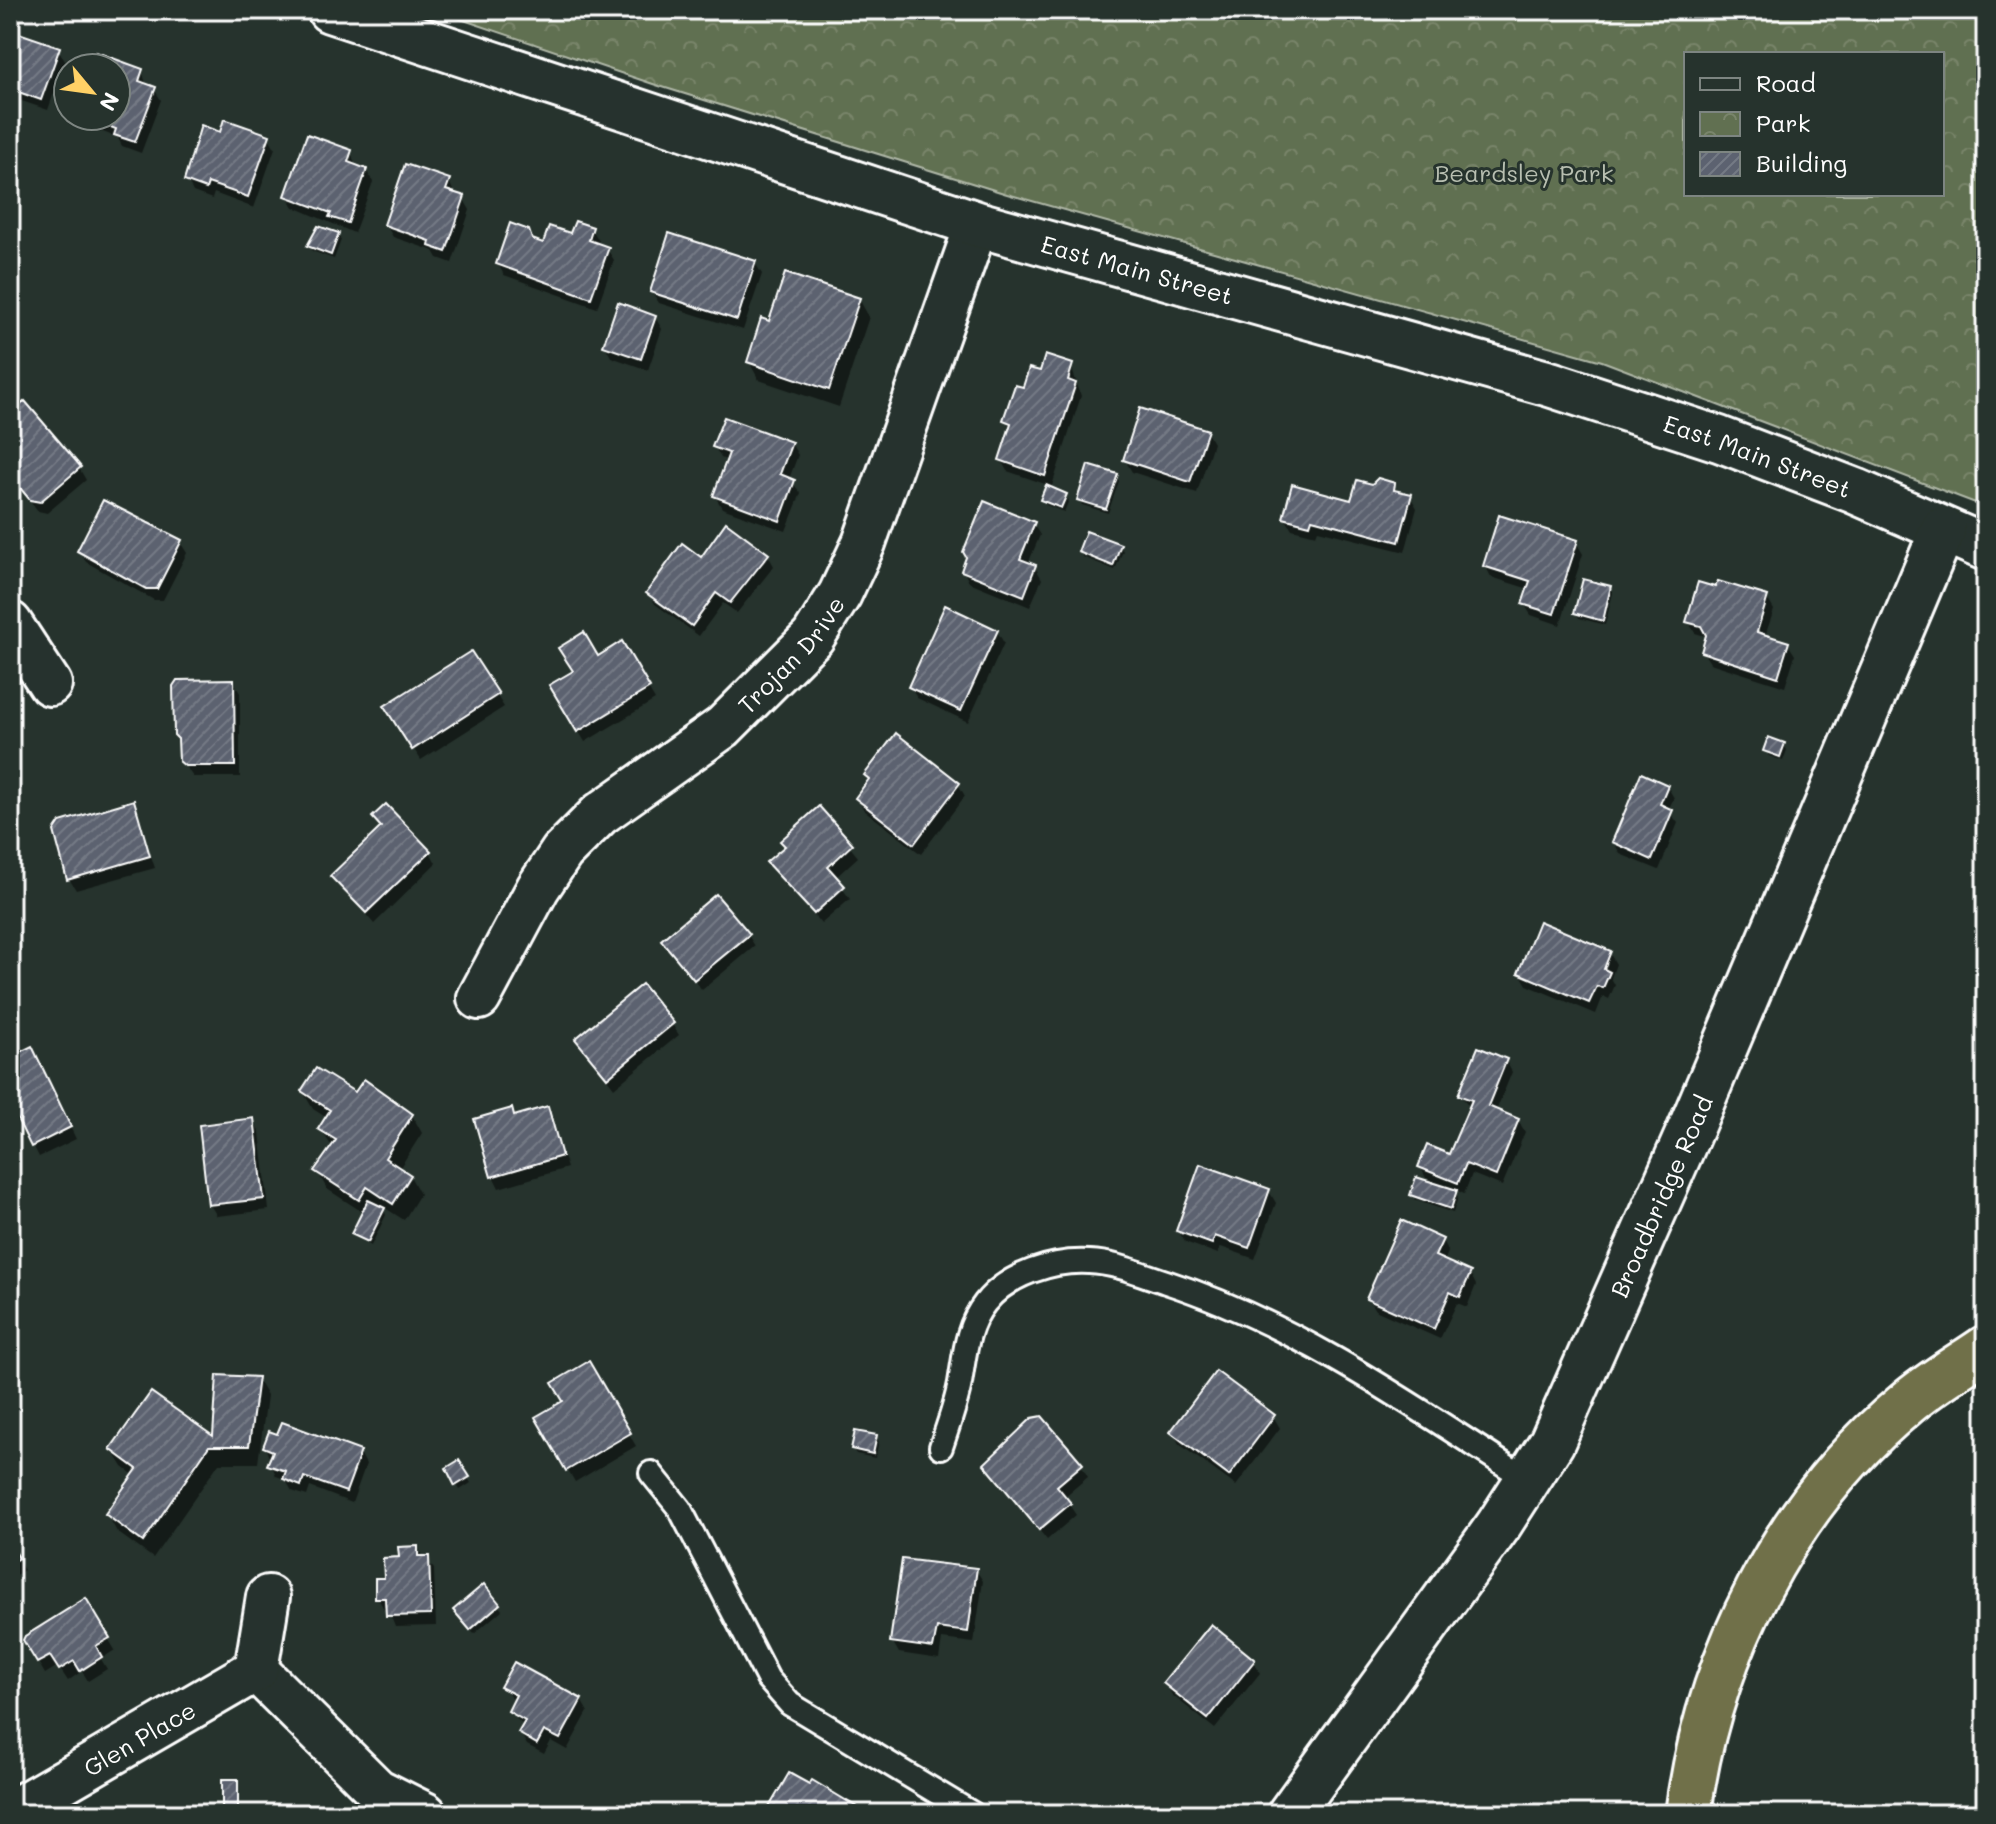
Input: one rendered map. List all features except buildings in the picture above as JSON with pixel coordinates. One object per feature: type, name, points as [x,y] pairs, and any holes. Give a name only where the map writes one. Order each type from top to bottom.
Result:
[{"type":"highway","points":[[1688,1814],[1703,1731],[1725,1661],[1762,1583],[1806,1511],[1859,1448],[1906,1403],[1986,1348]]},
{"type":"main road","name":"East Main Street","points":[[330,10],[977,224],[1550,384],[1719,439],[1986,548]]},
{"type":"main road","name":"Broadbridge Road","points":[[1290,1814],[1552,1442],[1692,1125],[1943,530]]},
{"type":"street","name":"Trojan Drive","points":[[479,998],[538,888],[562,852],[600,814],[723,727],[813,637],[864,543],[891,476],[977,224]]},
{"type":"street","points":[[10,623],[50,684]]},
{"type":"street","points":[[268,1597],[256,1670],[377,1790],[425,1814]]},
{"type":"street","name":"Glen Place","points":[[19,1802],[256,1670]]},
{"type":"lane","points":[[941,1447],[960,1383],[962,1355],[974,1320],[986,1302],[1024,1273],[1089,1262],[1123,1267],[1208,1296],[1341,1359],[1528,1480]]},
{"type":"lane","points":[[651,1473],[687,1522],[768,1679],[790,1704],[973,1814]]},
{"type":"green space","name":"Beardsley Park","points":[[434,10],[1986,10],[1986,507],[1602,361],[1007,194],[656,85]]}]
